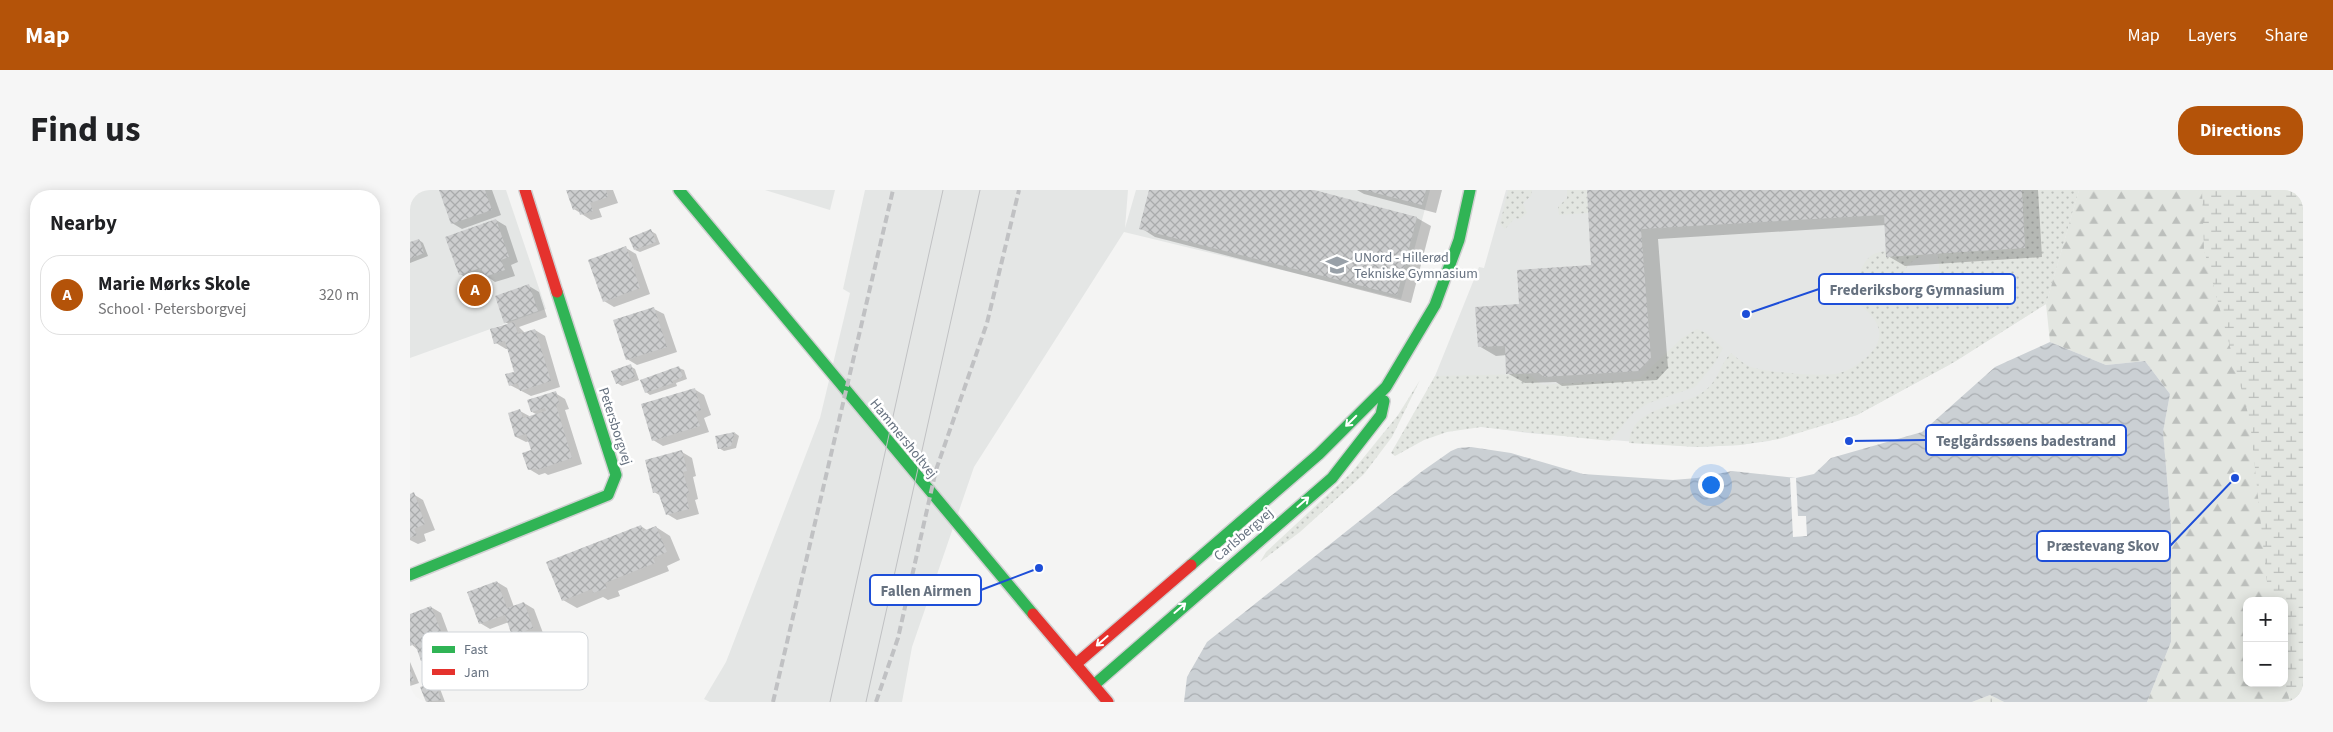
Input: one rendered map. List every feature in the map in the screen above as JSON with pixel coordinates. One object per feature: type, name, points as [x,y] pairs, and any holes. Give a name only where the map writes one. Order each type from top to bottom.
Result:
[{"type":"street","name":"Petersborgvej","points":[[410,575],[608,496],[616,474],[525,190]]},
{"type":"street","name":"Hammersholtvej","points":[[679,190],[958,528],[1108,702]]},
{"type":"street","name":"Carlsbergvej","points":[[1076,664],[1319,454],[1386,387],[1435,305],[1459,240],[1470,190]]},
{"type":"street","name":"Carlsbergvej","points":[[1094,685],[1140,643],[1332,478],[1381,415],[1386,387]]},
{"type":"shaded area","points":[[410,190],[506,190],[546,309],[410,358]]},
{"type":"shaded area","points":[[765,190],[835,190],[830,210]]},
{"type":"shaded area","points":[[865,190],[1128,190],[1125,228],[1136,190],[1430,190],[1401,299],[1124,232],[974,467],[912,647],[902,702],[710,702],[704,699],[726,662],[820,418],[850,293],[843,289]]},
{"type":"shaded area","points":[[1506,190],[2079,190],[2046,304],[1949,365],[1857,415],[1769,441],[1740,445],[1697,447],[1528,433],[1413,417],[1435,376],[1479,267],[1484,268]]},
{"type":"green space","points":[[1508,190],[1532,190],[1531,196],[1523,203],[1527,213],[1520,219],[1515,218],[1505,229],[1500,224]]},
{"type":"green space","points":[[1567,190],[1587,190],[1588,213],[1559,215],[1558,207],[1567,198]]},
{"type":"green space","points":[[2022,190],[2079,190],[2046,304],[1956,361],[1857,415],[1779,439],[1740,445],[1697,447],[1629,443],[1633,430],[1640,420],[1650,413],[1687,400],[1708,388],[1731,353],[1751,367],[1783,373],[1835,374],[1855,366],[1874,349],[1879,334],[1878,326],[1874,319],[1854,300],[1857,282],[1867,259],[1874,254],[1884,251],[1925,254],[1909,264],[1901,281],[1940,279],[1938,253],[2025,248]]},
{"type":"green space","points":[[2079,190],[2303,190],[2303,702],[2147,702],[2171,642],[2171,524],[2163,432],[2170,394],[2145,361],[2106,365],[2050,342],[2046,304]]},
{"type":"green space","points":[[2202,190],[2303,190],[2303,702],[2290,702],[2286,687],[2288,687],[2288,597],[2269,597],[2250,421],[2204,250]]},
{"type":"green space","points":[[1697,329],[1706,333],[1723,348],[1715,363],[1695,387],[1649,403],[1634,412],[1610,441],[1481,427],[1447,432],[1424,440],[1395,456],[1391,453],[1435,376],[1529,374],[1542,385],[1639,379],[1682,338]]},
{"type":"green space","points":[[1420,380],[1392,437],[1364,474],[1300,532],[1260,562],[1266,552],[1351,473],[1398,415]]},
{"type":"green space","points":[[1990,695],[2004,702],[1972,702]]},
{"type":"water","points":[[2050,342],[2106,365],[2145,361],[2170,394],[2163,432],[2171,524],[2171,642],[2147,702],[2004,702],[1990,695],[1972,702],[1184,702],[1187,677],[1207,642],[1421,472],[1458,448],[1471,447],[1511,453],[1583,474],[1673,480],[1697,478],[1732,471],[1796,478],[1814,474],[1831,458],[1922,432],[1995,367]]},
{"type":"pier","points":[[1790,478],[1796,478],[1798,516],[1806,516],[1807,536],[1793,537]]},
{"type":"building","points":[[439,190],[485,190],[492,210],[451,224]]},
{"type":"building","points":[[566,190],[606,190],[608,197],[590,203],[593,211],[580,215],[578,208],[573,210]]},
{"type":"building","name":"UNord - Hillerød Tekniske Gymnasium","points":[[1149,190],[1314,190],[1417,217],[1397,295],[1139,229]]},
{"type":"building","points":[[1364,190],[1426,190],[1422,205]]},
{"type":"building","points":[[1587,190],[2022,190],[2025,248],[1886,257],[1884,215],[1641,229],[1651,358],[1639,371],[1544,377],[1539,373],[1506,374],[1505,346],[1478,347],[1475,307],[1519,304],[1517,270],[1591,265]]},
{"type":"building","points":[[496,219],[509,257],[501,260],[505,270],[484,277],[481,268],[459,275],[445,237]]},
{"type":"building","points":[[651,229],[656,242],[634,250],[629,238]]},
{"type":"building","points":[[419,239],[424,253],[410,259],[410,242]]},
{"type":"building","points":[[626,246],[640,288],[603,302],[588,260]]},
{"type":"building","points":[[529,284],[538,311],[504,323],[495,296]]},
{"type":"building","points":[[654,307],[667,347],[626,360],[613,320]]},
{"type":"building","points":[[514,322],[518,334],[535,329],[551,381],[520,391],[518,383],[509,386],[505,374],[514,372],[505,341],[494,344],[490,329]]},
{"type":"building","points":[[631,364],[635,377],[616,384],[611,371]]},
{"type":"building","points":[[679,366],[683,377],[672,381],[673,383],[645,393],[640,380]]},
{"type":"building","points":[[695,388],[701,410],[695,412],[700,426],[652,441],[641,404]]},
{"type":"building","points":[[556,391],[559,403],[556,405],[572,458],[537,470],[536,468],[528,470],[522,453],[531,450],[526,434],[515,437],[508,413],[520,409],[523,418],[546,411],[545,408],[531,412],[527,400]]},
{"type":"building","points":[[735,432],[731,446],[718,449],[715,436]]},
{"type":"building","points":[[682,450],[687,471],[683,472],[689,493],[686,494],[689,509],[666,515],[658,492],[653,493],[645,460]]},
{"type":"building","points":[[414,492],[425,524],[414,529],[417,535],[410,538],[410,494]]},
{"type":"building","points":[[641,525],[643,531],[656,526],[667,552],[653,558],[655,563],[605,583],[607,588],[593,593],[592,589],[562,601],[546,562]]},
{"type":"building","points":[[497,581],[507,608],[524,602],[533,628],[522,632],[511,632],[505,615],[479,624],[467,592]]},
{"type":"building","points":[[431,606],[441,632],[422,632],[421,661],[415,644],[410,646],[410,614]]},
{"type":"building","points":[[410,669],[414,680],[410,682]]},
{"type":"building","points":[[422,686],[422,690],[438,690],[441,700],[426,702],[420,687]]},
{"type":"tram line","points":[[830,702],[943,190]]},
{"type":"tram line","points":[[866,702],[980,190]]},
{"type":"railway","points":[[773,702],[893,190]]},
{"type":"railway","points":[[876,702],[898,638],[936,470],[987,323],[1019,190]]},
{"type":"traffic: fast","points":[[679,190],[1033,614]]},
{"type":"traffic: fast","points":[[1191,565],[1319,454],[1386,387],[1435,305],[1459,240],[1470,190]]},
{"type":"traffic: fast","points":[[410,575],[608,495],[616,475],[557,292]]},
{"type":"traffic: fast","points":[[1094,685],[1332,478],[1381,415],[1384,401]]},
{"type":"traffic: jam","points":[[525,190],[557,292]]},
{"type":"traffic: jam","points":[[1076,664],[1191,565]]},
{"type":"traffic: jam","points":[[1033,614],[1108,702]]},
{"type":"place","name":"UNord - Hillerød Tekniske Gymnasium","points":[[1337,265]]},
{"type":"place","name":"Marie Mørks Skole","points":[[475,290]]},
{"type":"place","name":"Frederiksborg Gymnasium","points":[[1746,314]]},
{"type":"place","name":"Teglgårdssøens badestrand","points":[[1849,441]]},
{"type":"place","name":"Præstevang Skov","points":[[2235,478]]},
{"type":"place","name":"Fallen Airmen","points":[[1039,568]]}]
